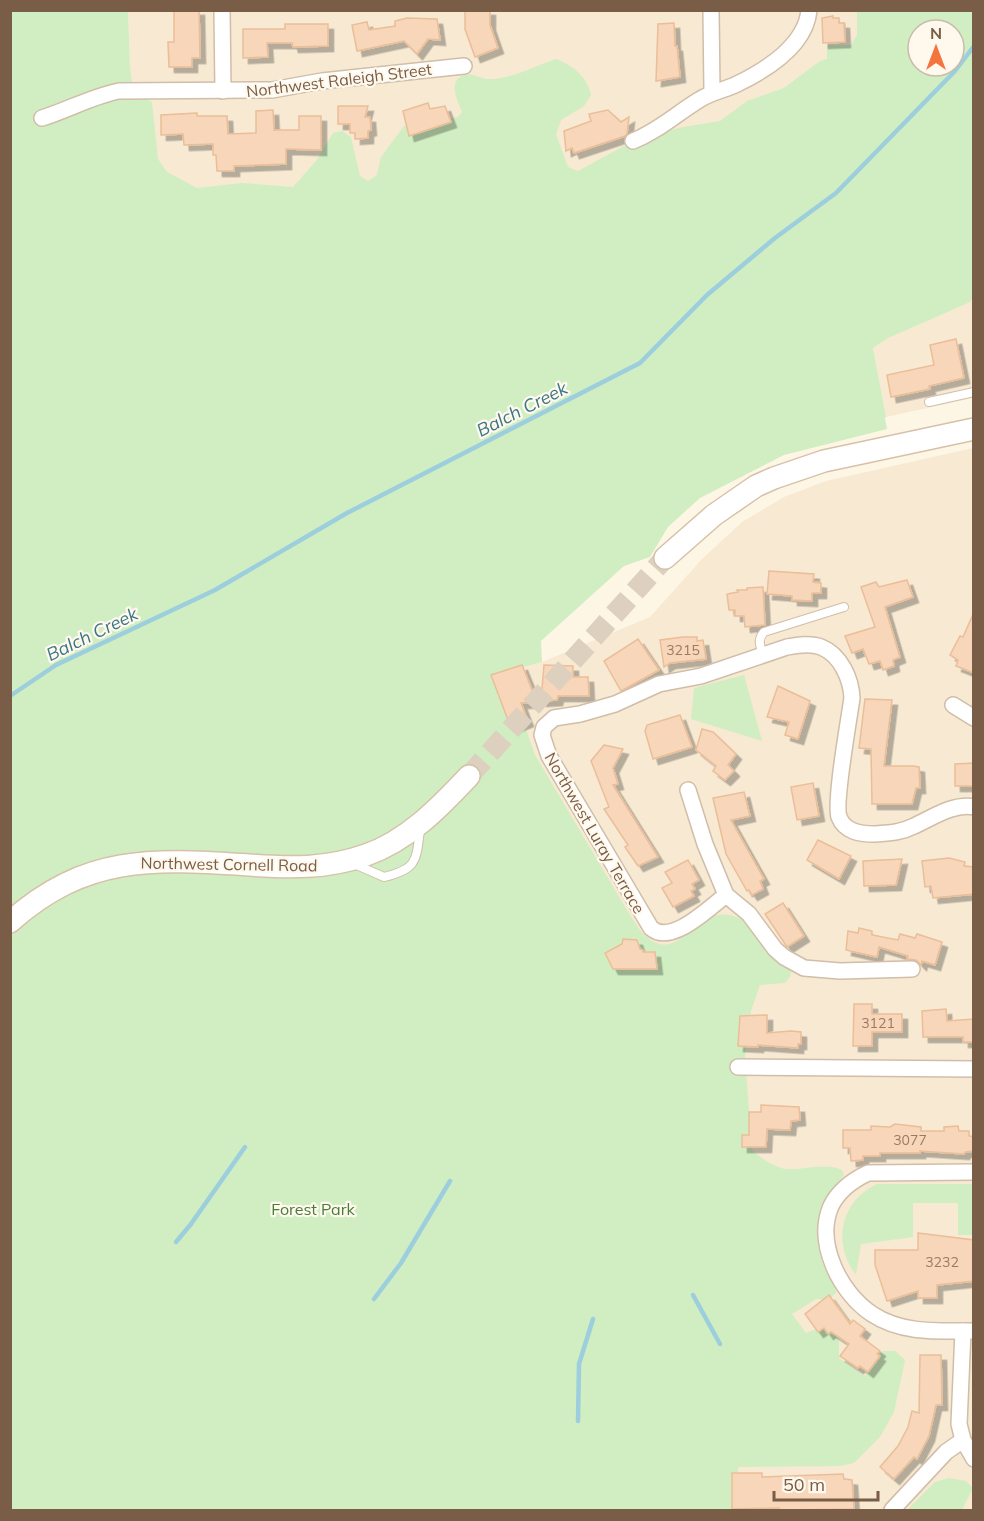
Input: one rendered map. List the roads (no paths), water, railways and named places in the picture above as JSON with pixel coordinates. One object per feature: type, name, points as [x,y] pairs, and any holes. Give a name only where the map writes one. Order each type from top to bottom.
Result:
[{"type":"main road","points":[[665,558],[714,514],[756,486],[774,478],[841,457],[974,429]]},
{"type":"main road","name":"Northwest Cornell Road","points":[[10,922],[57,888],[80,878],[132,863],[181,861],[295,868],[320,866],[368,855],[421,823],[469,776]]},
{"type":"street","points":[[222,10],[223,91]]},
{"type":"street","points":[[711,10],[712,92]]},
{"type":"street","points":[[633,141],[659,129],[712,92],[737,84],[783,54],[800,36],[809,12]]},
{"type":"street","name":"Northwest Raleigh Street","points":[[42,118],[119,91],[272,90],[322,81],[464,66]]},
{"type":"street","name":"Northwest Luray Terrace","points":[[726,895],[672,933],[660,934],[655,931],[646,921],[549,756],[542,735],[544,727],[554,718],[580,714],[615,704],[659,684],[701,676],[787,647],[802,645],[820,647],[829,652],[843,667],[848,676],[852,698],[839,795],[839,816],[848,828],[864,834],[900,833],[955,807],[974,807]]},
{"type":"street","points":[[953,705],[974,718]]},
{"type":"street","points":[[688,790],[705,844],[726,895],[749,914],[775,949],[797,966],[804,968],[840,971],[912,969]]},
{"type":"street","points":[[738,1067],[974,1069]]},
{"type":"street","points":[[974,1172],[868,1173],[850,1184],[837,1197],[831,1207],[827,1228],[828,1247],[843,1286],[872,1314],[904,1329],[968,1331],[959,1424],[963,1440],[974,1459]]},
{"type":"street","points":[[892,1510],[946,1452],[963,1440]]},
{"type":"lane","points":[[929,402],[974,392]]},
{"type":"lane","points":[[763,655],[759,638],[764,632],[844,607]]},
{"type":"lane","points":[[348,861],[384,877],[410,866],[416,858],[421,823]]},
{"type":"waterway","name":"Balch Creek","points":[[10,696],[56,665],[215,590],[347,513],[640,363],[707,295],[775,238],[836,193],[955,71],[974,46]]},
{"type":"waterway","points":[[176,1242],[245,1147]]},
{"type":"waterway","points":[[374,1299],[401,1263],[450,1181]]},
{"type":"waterway","points":[[693,1295],[720,1344]]},
{"type":"waterway","points":[[578,1421],[579,1364],[593,1319]]},
{"type":"tunnel","points":[[469,776],[665,558]]},
{"type":"park label","name":"Forest Park","points":[[313,1209]]}]
